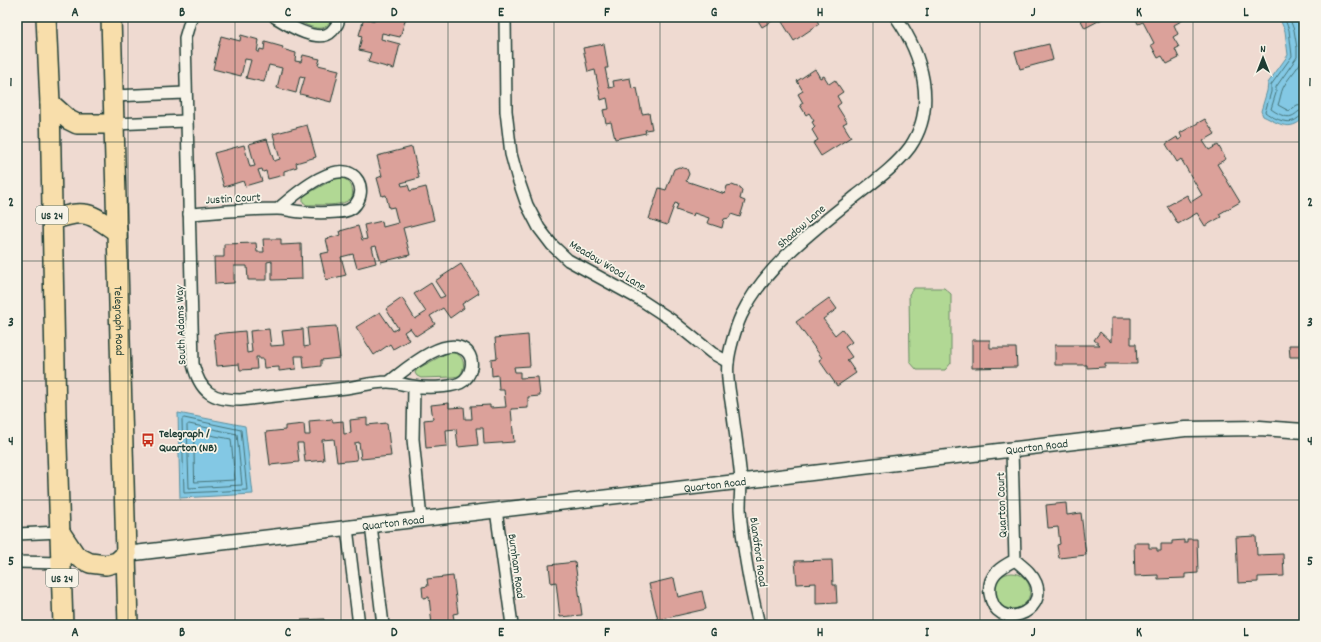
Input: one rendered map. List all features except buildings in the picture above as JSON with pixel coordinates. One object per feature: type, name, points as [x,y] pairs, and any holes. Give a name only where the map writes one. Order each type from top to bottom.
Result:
[{"type":"highway","name":"US 24","points":[[46,17],[50,103],[56,409],[63,625]]},
{"type":"highway","name":"Telegraph Road","points":[[110,17],[128,625]]},
{"type":"highway","points":[[50,103],[69,120],[77,124],[114,124]]},
{"type":"highway","points":[[52,220],[72,214],[86,213],[99,219],[117,232]]},
{"type":"highway","points":[[60,532],[76,556],[90,563],[106,566],[117,562],[126,554]]},
{"type":"street","name":"South Adams Way","points":[[193,17],[184,38],[193,364],[196,377],[204,388],[213,396],[228,400],[240,400],[389,382],[414,387],[453,385],[461,382],[467,377],[472,368],[471,360],[468,352],[460,346],[447,346],[436,350],[389,382]]},
{"type":"street","points":[[275,17],[311,35],[325,36],[331,33],[336,27],[339,17]]},
{"type":"street","name":"Meadow Wood Lane","points":[[505,17],[506,111],[511,154],[527,205],[539,228],[552,245],[568,260],[641,300],[670,319],[712,354],[728,362]]},
{"type":"street","name":"Shadow Lane","points":[[741,481],[728,380],[728,362],[741,317],[753,294],[775,267],[813,232],[883,175],[901,158],[918,133],[924,104],[924,77],[917,53],[896,17]]},
{"type":"street","points":[[113,96],[185,93]]},
{"type":"street","points":[[114,124],[186,121]]},
{"type":"street","name":"Justin Court","points":[[189,214],[278,209],[304,212],[346,211],[354,206],[360,196],[358,181],[351,174],[342,171],[332,172],[297,193],[278,209]]},
{"type":"street","points":[[414,387],[413,439],[421,519]]},
{"type":"street","name":"Quarton Road","points":[[126,554],[1185,429],[1253,428],[1304,431]]},
{"type":"street","name":"Quarton Court","points":[[1012,450],[1016,560]]},
{"type":"street","name":"Blandford Road","points":[[741,481],[740,508],[748,570],[759,625]]},
{"type":"street","name":"Burnham Road","points":[[496,510],[512,625]]},
{"type":"street","points":[[371,525],[383,625]]},
{"type":"street","points":[[347,528],[359,625]]},
{"type":"street","points":[[17,534],[60,532]]},
{"type":"street","points":[[1016,560],[1033,576],[1037,584],[1038,595],[1028,610],[1019,615],[1008,616],[1000,613],[993,607],[989,589],[990,580],[1002,567],[1016,560]]},
{"type":"street","points":[[17,562],[61,562]]},
{"type":"green space","points":[[290,17],[332,17],[329,24],[325,27],[314,28]]},
{"type":"green space","points":[[339,177],[346,180],[352,187],[352,197],[348,200],[343,203],[331,205],[307,205],[303,202],[303,197],[305,195]]},
{"type":"green space","points":[[914,288],[944,288],[951,294],[951,363],[945,370],[917,370],[910,362],[909,294]]},
{"type":"green space","points":[[449,352],[458,354],[463,360],[462,372],[459,376],[421,378],[417,376],[415,373],[417,369]]},
{"type":"green space","points":[[1016,573],[1025,578],[1029,584],[1029,598],[1025,604],[1016,609],[1008,609],[999,604],[995,598],[994,587],[999,578],[1005,574]]},
{"type":"water","points":[[1279,17],[1304,17],[1304,118],[1294,125],[1289,126],[1279,124],[1263,116],[1261,111],[1268,83],[1288,55],[1285,31]]},
{"type":"water","points":[[178,413],[245,426],[253,494],[180,498]]},
{"type":"place","name":"Telegraph / Quarton (NB)","points":[[148,440]]}]
